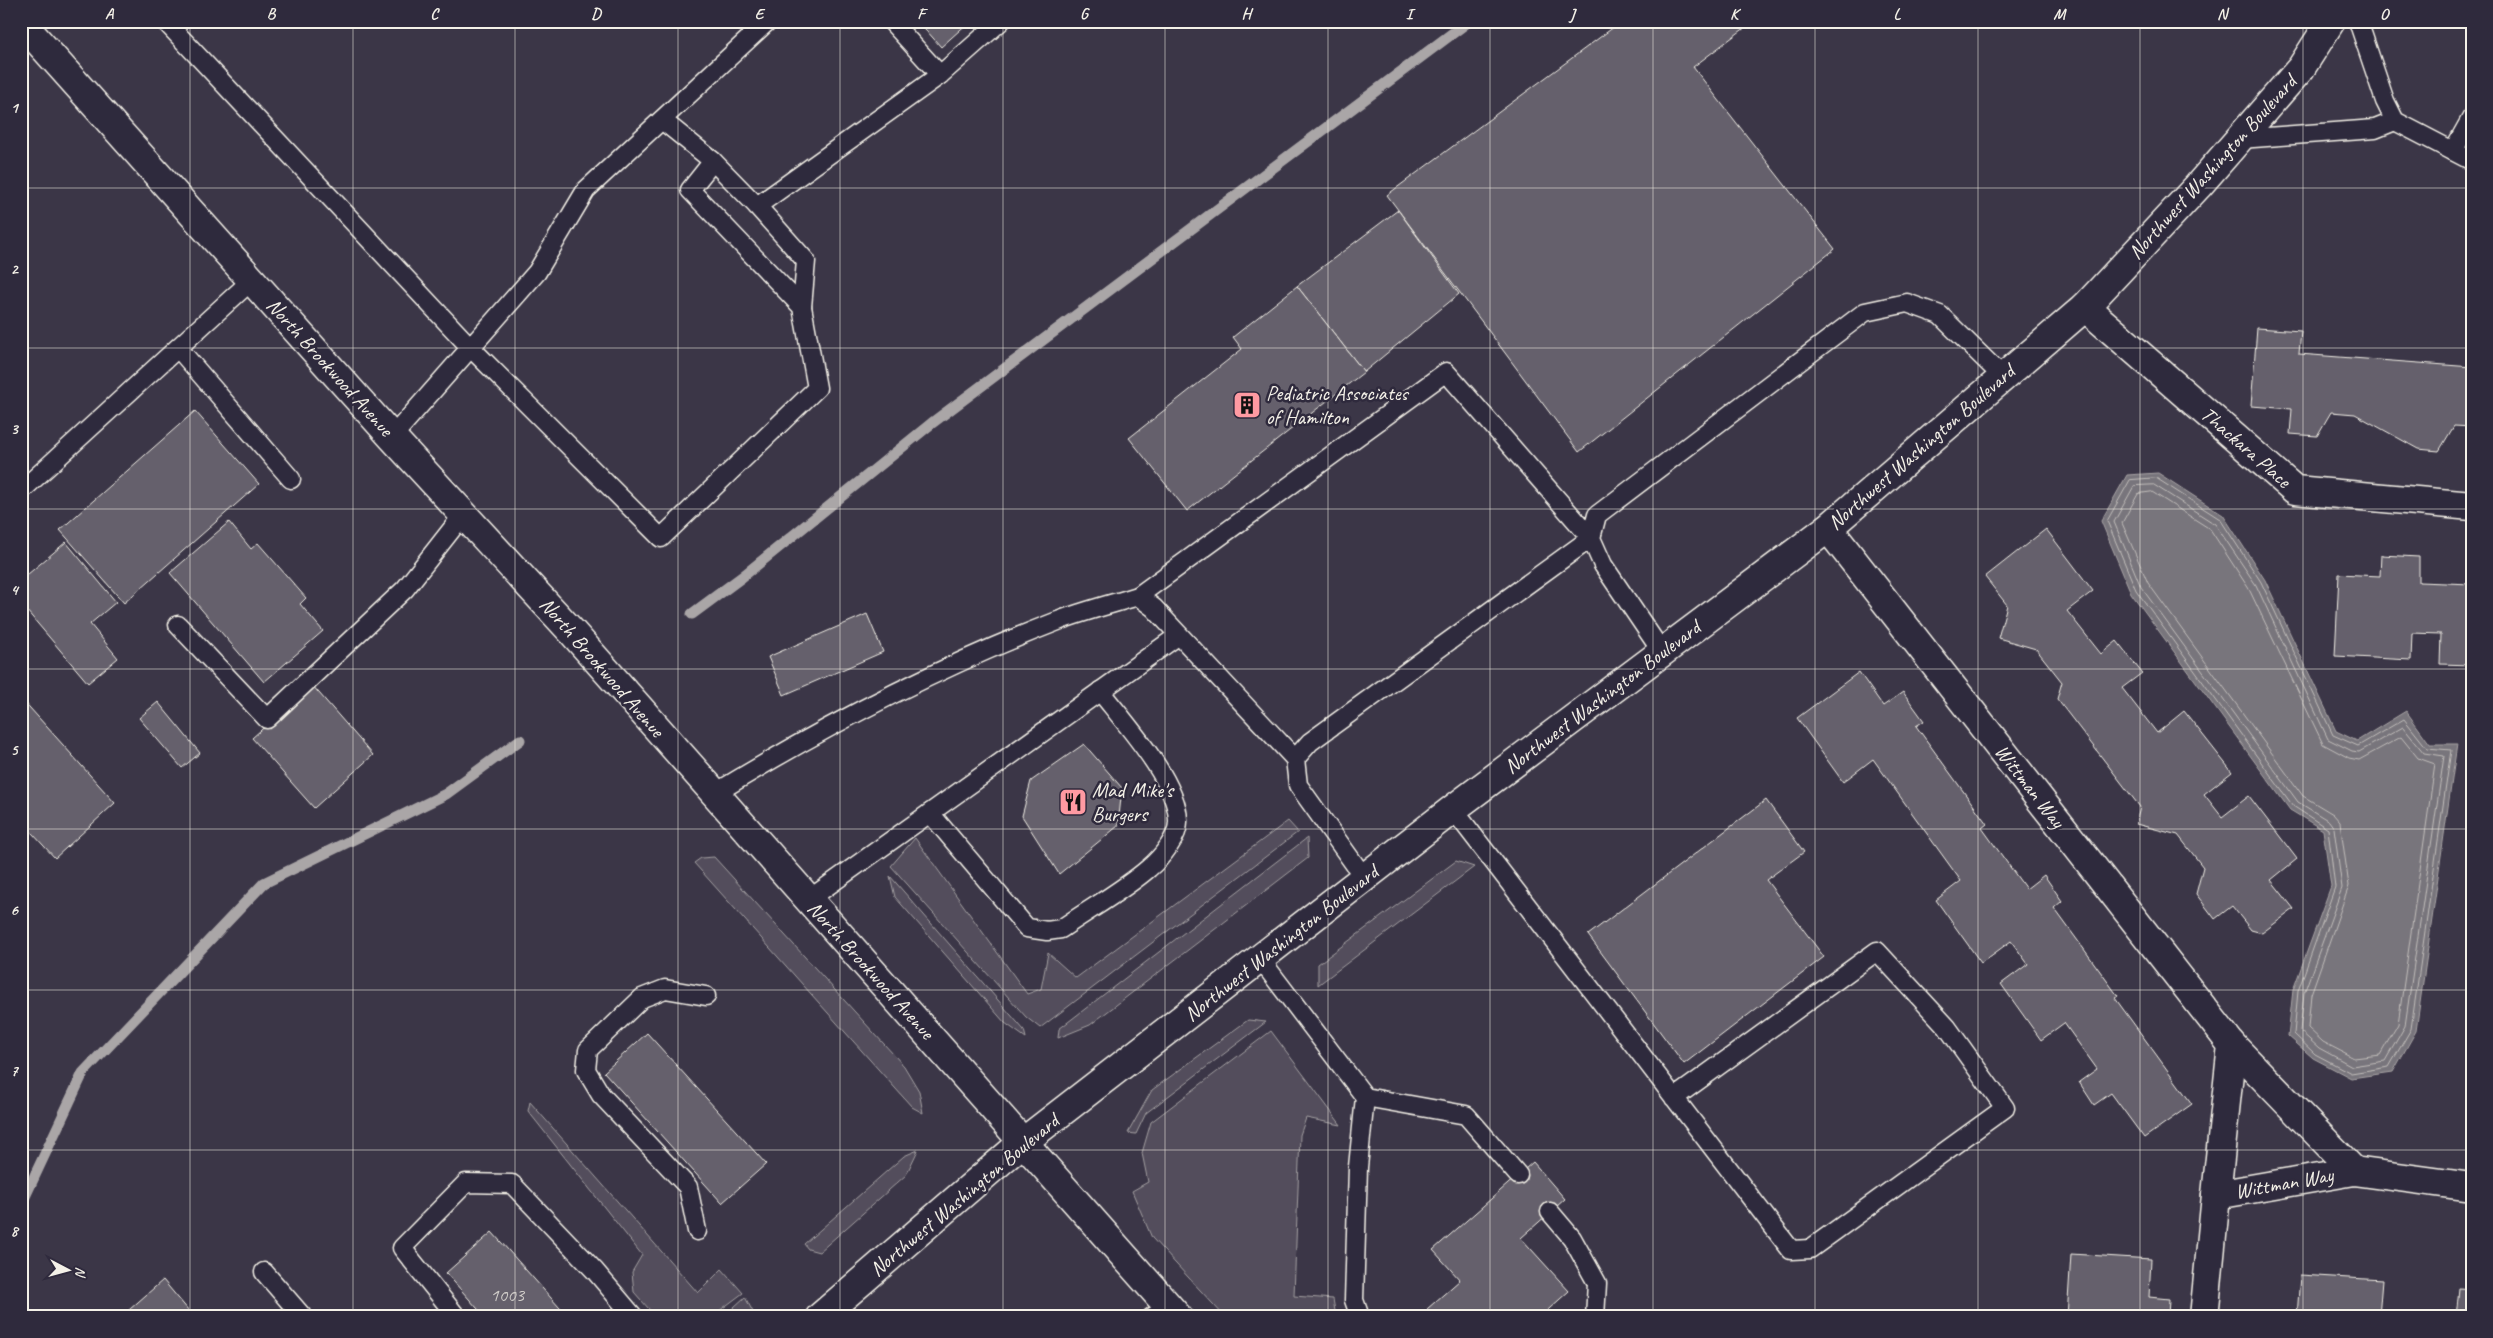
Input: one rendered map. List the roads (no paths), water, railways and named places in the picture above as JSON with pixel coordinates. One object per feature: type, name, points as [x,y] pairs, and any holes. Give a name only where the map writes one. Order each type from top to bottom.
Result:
[{"type":"street","name":"Northwest Washington Boulevard","points":[[820,1317],[1023,1142],[1453,809],[1828,528],[2085,307],[2240,139],[2301,68],[2331,21]]},
{"type":"street","name":"North Brookwood Avenue","points":[[21,22],[392,437],[573,632],[1023,1142],[1167,1314]]},
{"type":"street","name":"Thackara Place","points":[[2085,307],[2295,490],[2472,506]]},
{"type":"street","name":"Wittman Way","points":[[1828,528],[2232,1045],[2354,1170]]},
{"type":"street","name":"Wittman Way","points":[[2232,1045],[2216,1195],[2354,1170],[2472,1187]]},
{"type":"street","points":[[2204,1317],[2216,1195]]},
{"type":"lane","points":[[166,21],[471,348],[661,538],[817,388],[802,307],[806,261],[713,160],[662,120]]},
{"type":"lane","points":[[392,437],[537,272],[586,190],[768,21]]},
{"type":"lane","points":[[891,21],[940,75]]},
{"type":"lane","points":[[757,206],[940,75],[1001,21]]},
{"type":"lane","points":[[2358,21],[2385,100],[2395,121],[2472,161]]},
{"type":"lane","points":[[2453,151],[2472,117]]},
{"type":"lane","points":[[2240,139],[2375,129],[2395,121]]},
{"type":"lane","points":[[713,160],[690,190],[802,307]]},
{"type":"lane","points":[[21,491],[252,280]]},
{"type":"lane","points":[[1296,759],[1310,742],[1591,538],[1597,514],[1865,312],[1907,303],[1940,315],[2003,377]]},
{"type":"lane","points":[[178,348],[291,479]]},
{"type":"lane","points":[[714,794],[786,749],[915,682],[1060,620],[1138,596],[1446,372],[1591,538],[1603,565],[1662,652]]},
{"type":"lane","points":[[178,626],[267,720],[405,589],[464,514]]},
{"type":"lane","points":[[1138,596],[1154,608],[1296,759],[1298,785],[1364,879]]},
{"type":"lane","points":[[808,900],[1179,635]]},
{"type":"lane","points":[[930,813],[1027,928],[1046,931],[1060,929],[1149,868],[1170,844],[1178,822],[1174,800],[1148,752],[1100,691]]},
{"type":"lane","points":[[1453,809],[1674,1098],[1791,1250],[1810,1249],[2005,1108],[1947,1027],[1877,951],[1674,1098]]},
{"type":"lane","points":[[1260,960],[1365,1096],[1466,1115],[1518,1174]]},
{"type":"lane","points":[[697,1231],[688,1187],[601,1095],[586,1070],[588,1050],[642,998],[665,989],[706,996]]},
{"type":"lane","points":[[1360,1317],[1354,1300],[1358,1167],[1365,1096]]},
{"type":"lane","points":[[458,1317],[402,1248],[466,1183],[512,1184],[595,1271],[634,1317]]},
{"type":"lane","points":[[1550,1212],[1572,1238],[1597,1283],[1595,1317]]},
{"type":"lane","points":[[264,1272],[303,1317]]},
{"type":"water","points":[[2158,473],[2223,515],[2265,580],[2336,731],[2357,741],[2406,711],[2430,744],[2457,744],[2416,1031],[2393,1072],[2351,1078],[2313,1058],[2288,1036],[2293,990],[2331,886],[2323,830],[2290,810],[2131,593],[2101,521],[2127,475]]},
{"type":"waterway","points":[[692,614],[742,577],[932,423],[1469,21]]},
{"type":"waterway","points":[[21,1205],[83,1073],[264,883],[446,794],[520,740]]},
{"type":"place","name":"Pediatric Associates of Hamilton","points":[[1247,405]]},
{"type":"place","name":"Mad Mike's Burgers","points":[[1073,802]]}]
